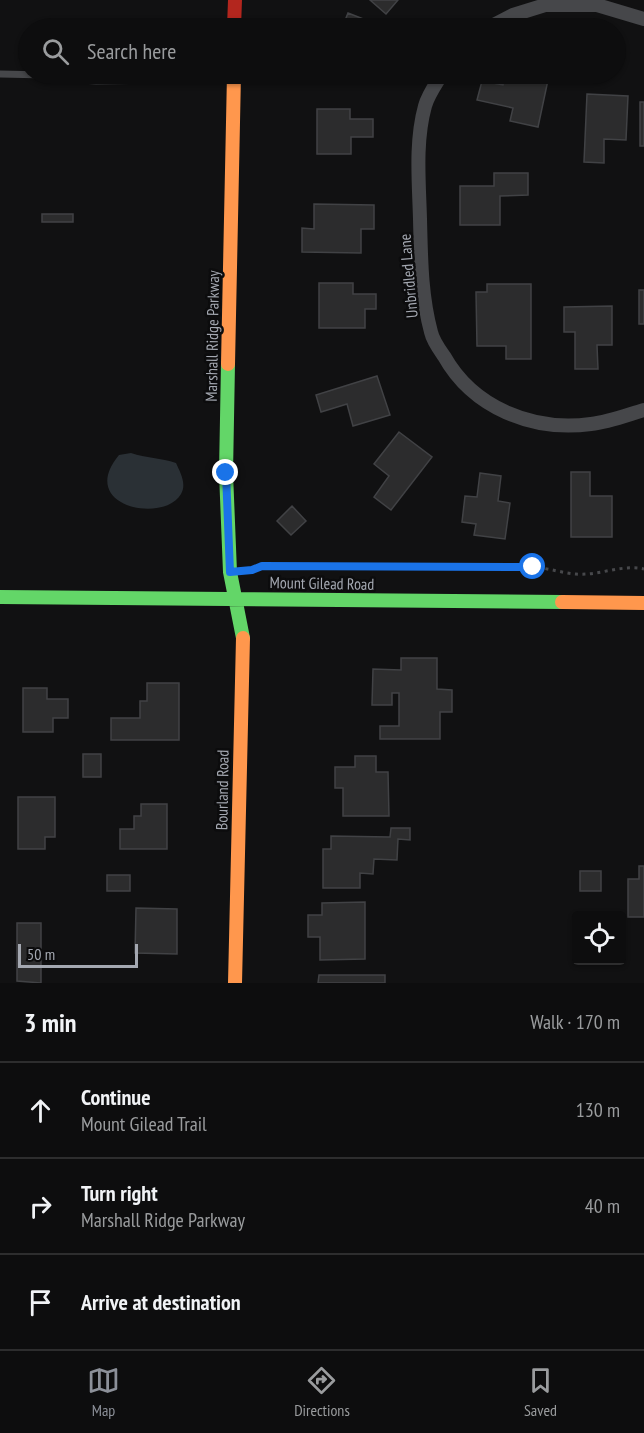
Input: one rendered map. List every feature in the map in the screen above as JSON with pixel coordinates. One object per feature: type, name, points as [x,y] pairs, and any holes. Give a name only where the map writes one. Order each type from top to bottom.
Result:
[{"type":"street","points":[[234,18],[235,0]]},
{"type":"street","points":[[507,18],[545,5],[597,2],[644,19]]},
{"type":"street","name":"Marshall Ridge Parkway","points":[[234,84],[226,473],[230,572],[236,599]]},
{"type":"street","name":"Unbridled Lane","points":[[436,84],[425,104],[418,141],[421,264],[425,302],[432,335],[453,373],[490,406],[528,420],[563,425],[592,424],[644,410]]},
{"type":"street","name":"Mount Gilead Road","points":[[0,597],[644,603]]},
{"type":"street","name":"Bourland Road","points":[[235,983],[243,633],[236,599]]},
{"type":"lane","points":[[0,74],[18,74]]},
{"type":"path","points":[[230,572],[252,570],[262,566],[533,567],[576,574],[625,568],[644,569]]},
{"type":"shaded area","points":[[131,453],[176,463],[181,474],[183,490],[172,503],[158,508],[143,509],[115,498],[108,487],[109,473],[119,455]]},
{"type":"building","points":[[370,0],[398,0],[386,14]]},
{"type":"building","points":[[348,13],[361,18],[346,18]]},
{"type":"building","points":[[481,84],[547,84],[538,127],[510,121],[513,108],[477,100]]},
{"type":"building","points":[[587,94],[628,96],[626,140],[604,139],[604,163],[584,162]]},
{"type":"building","points":[[640,102],[644,102],[644,146],[640,146]]},
{"type":"building","points":[[317,109],[350,109],[350,119],[373,119],[373,137],[351,137],[351,154],[317,154]]},
{"type":"building","points":[[494,173],[528,173],[528,195],[500,196],[500,225],[460,225],[460,186],[494,186]]},
{"type":"building","points":[[314,204],[374,205],[374,229],[361,229],[361,253],[302,252],[302,228],[314,229]]},
{"type":"building","points":[[42,214],[73,214],[73,222],[42,222]]},
{"type":"building","points":[[319,283],[353,283],[353,294],[376,294],[376,309],[365,309],[365,328],[319,328]]},
{"type":"building","points":[[487,284],[531,284],[531,359],[506,359],[506,346],[477,346],[476,292],[487,292]]},
{"type":"building","points":[[639,290],[644,290],[644,324],[639,324]]},
{"type":"building","points":[[612,306],[612,345],[597,345],[598,369],[575,369],[575,332],[564,332],[564,307]]},
{"type":"building","points":[[377,376],[390,415],[353,426],[347,404],[321,412],[316,395]]},
{"type":"building","points":[[399,432],[432,457],[391,510],[374,497],[389,476],[374,464]]},
{"type":"building","points":[[571,472],[590,472],[590,496],[612,496],[612,537],[571,537]]},
{"type":"building","points":[[480,473],[501,476],[498,501],[510,503],[505,539],[474,535],[476,524],[462,522],[465,496],[477,497]]},
{"type":"building","points":[[292,506],[306,521],[291,535],[277,521]]},
{"type":"building","points":[[401,658],[437,658],[437,689],[452,690],[452,712],[440,712],[440,739],[380,739],[380,726],[399,726],[399,693],[392,693],[392,705],[372,705],[373,669],[401,670]]},
{"type":"building","points":[[147,683],[179,683],[179,740],[111,740],[111,718],[140,718],[140,701],[147,701]]},
{"type":"building","points":[[23,688],[47,688],[47,699],[68,699],[68,718],[53,718],[53,732],[23,732]]},
{"type":"building","points":[[83,754],[101,754],[101,777],[83,777]]},
{"type":"building","points":[[355,756],[376,756],[376,772],[388,772],[389,816],[343,816],[343,788],[335,788],[335,767],[355,767]]},
{"type":"building","points":[[18,797],[55,797],[55,837],[45,837],[45,849],[18,849]]},
{"type":"building","points":[[141,804],[167,804],[167,849],[120,849],[120,829],[134,829],[134,816],[141,816]]},
{"type":"building","points":[[391,828],[410,828],[410,840],[398,839],[397,860],[374,859],[373,874],[360,873],[360,888],[323,888],[323,849],[331,849],[331,836],[390,837]]},
{"type":"building","points":[[639,866],[644,866],[644,917],[628,917],[628,879],[639,879]]},
{"type":"building","points":[[580,871],[601,871],[601,891],[580,891]]},
{"type":"building","points":[[107,875],[130,875],[130,891],[107,891]]},
{"type":"building","points":[[365,902],[365,959],[320,960],[320,937],[308,937],[308,915],[322,915],[322,903]]},
{"type":"building","points":[[136,908],[177,909],[177,954],[135,953]]},
{"type":"building","points":[[17,923],[41,923],[41,983],[17,981]]},
{"type":"building","points":[[319,975],[385,975],[385,983],[318,983]]},
{"type":"traffic: fast","points":[[228,364],[226,473],[230,572],[243,638]]},
{"type":"traffic: fast","points":[[0,597],[562,602]]},
{"type":"traffic: slow","points":[[228,364],[234,84]]},
{"type":"traffic: slow","points":[[562,602],[644,603]]},
{"type":"traffic: slow","points":[[235,983],[243,638]]},
{"type":"traffic: jam","points":[[234,18],[235,0]]},
{"type":"route","points":[[226,473],[230,572],[252,570],[262,566],[533,567]]}]
